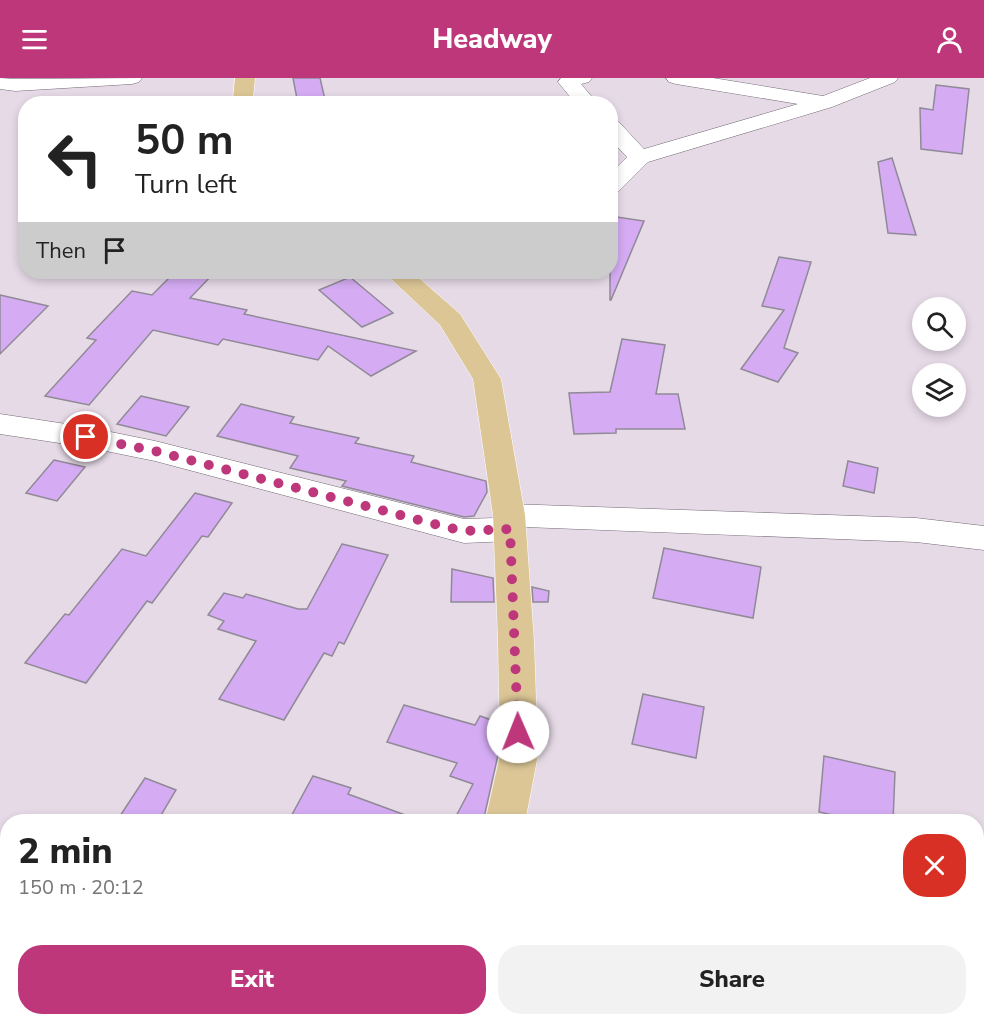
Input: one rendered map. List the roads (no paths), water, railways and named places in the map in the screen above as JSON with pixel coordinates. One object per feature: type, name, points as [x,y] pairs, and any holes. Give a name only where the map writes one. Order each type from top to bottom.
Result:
[{"type":"main road","points":[[243,96],[245,78]]},
{"type":"main road","points":[[408,279],[451,320],[487,379],[510,522],[519,755],[507,814]]},
{"type":"street","points":[[0,83],[15,85],[132,78]]},
{"type":"street","points":[[581,96],[568,82],[582,78]]},
{"type":"street","points":[[676,78],[825,103]]},
{"type":"street","points":[[618,179],[640,157],[825,103],[888,78]]},
{"type":"street","points":[[618,134],[640,157]]},
{"type":"street","points":[[5,431],[155,451],[464,531],[510,522],[916,530],[984,538]]}]
